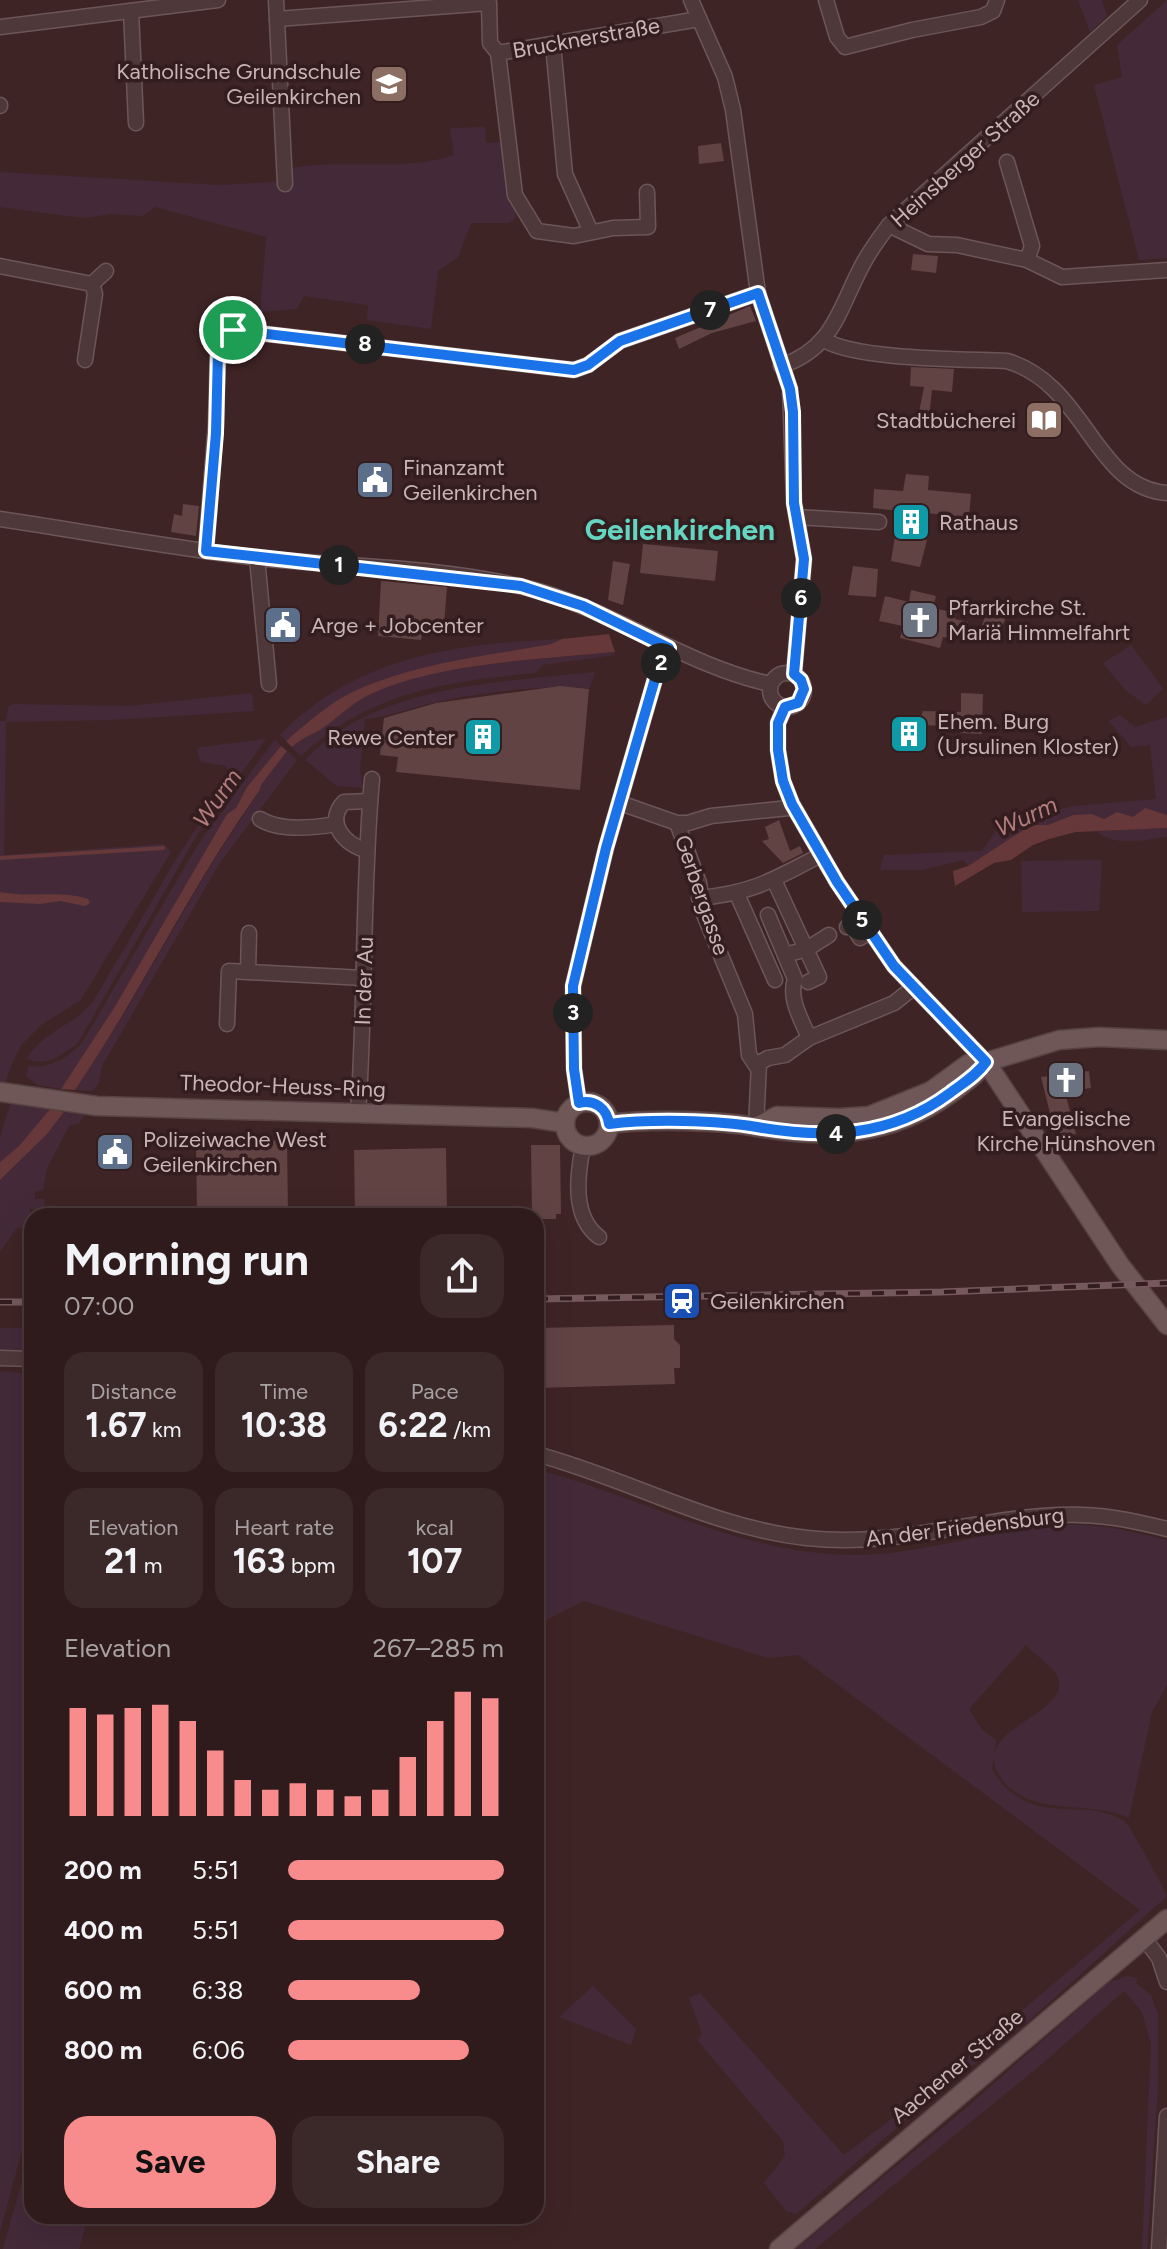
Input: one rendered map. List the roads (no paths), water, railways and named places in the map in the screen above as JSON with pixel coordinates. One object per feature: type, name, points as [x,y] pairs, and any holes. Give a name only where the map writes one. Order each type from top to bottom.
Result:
[{"type":"main road","points":[[609,1124],[756,1127],[792,1133],[846,1134],[874,1130],[939,1101],[977,1074],[986,1062],[1029,1047],[1076,1037],[1167,1040]]},
{"type":"main road","points":[[986,1062],[1120,1265],[1167,1325]]},
{"type":"main road","name":"Theodor-Heuss-Ring","points":[[0,1092],[84,1104],[532,1118],[565,1123]]},
{"type":"main road","points":[[589,1102],[607,1114],[607,1135],[599,1143],[583,1146],[572,1140],[565,1123],[570,1109],[579,1103],[589,1102]]},
{"type":"main road","name":"Aachener Straße","points":[[779,2249],[1167,1919]]},
{"type":"street","points":[[0,27],[131,11],[163,4],[218,0]]},
{"type":"street","points":[[276,0],[285,184]]},
{"type":"street","points":[[691,0],[725,77],[733,110],[758,293],[790,389],[794,503],[804,559],[794,674]]},
{"type":"street","points":[[826,0],[837,37],[845,47],[981,17],[993,11],[997,0]]},
{"type":"street","name":"Heinsberger Straße","points":[[781,366],[803,358],[824,340],[864,260],[889,225],[1140,0]]},
{"type":"street","name":"Brucknerstraße","points":[[277,19],[489,2],[490,43],[498,53],[699,19]]},
{"type":"street","points":[[131,11],[136,123]]},
{"type":"street","points":[[553,44],[565,174],[591,232]]},
{"type":"street","points":[[498,53],[515,195],[540,233],[574,236],[648,227],[647,192]]},
{"type":"street","points":[[1007,162],[1032,246],[1027,260]]},
{"type":"street","points":[[889,225],[928,244],[957,245],[1027,260],[1062,277],[1167,270]]},
{"type":"street","points":[[0,266],[92,284],[95,294],[85,360]]},
{"type":"street","points":[[92,284],[106,271]]},
{"type":"street","points":[[206,551],[216,433],[218,350],[221,337],[227,332],[287,335],[574,370],[588,365],[620,341],[758,293]]},
{"type":"street","points":[[824,340],[836,348],[860,352],[1007,361],[1026,367],[1047,381],[1065,399],[1113,464],[1134,486],[1167,493]]},
{"type":"street","points":[[797,517],[879,522]]},
{"type":"street","points":[[0,519],[257,558],[521,586],[583,606],[669,648],[770,684]]},
{"type":"street","points":[[257,558],[269,684]]},
{"type":"street","points":[[579,1103],[574,1069],[573,986],[606,848],[657,672],[669,648]]},
{"type":"street","points":[[794,674],[801,680],[804,694],[798,703],[785,707],[772,699],[770,684],[777,675],[794,674]]},
{"type":"street","points":[[785,707],[777,730],[786,791],[851,903],[894,966],[986,1062]]},
{"type":"street","name":"In der Au","points":[[358,1112],[366,850],[372,779]]},
{"type":"street","points":[[366,850],[346,841],[336,824],[338,808],[344,802],[370,801]]},
{"type":"street","name":"Gerbergasse","points":[[623,804],[677,823],[699,883],[699,898],[745,1014],[749,1055],[757,1067],[756,1127]]},
{"type":"street","points":[[677,823],[711,816],[789,808]]},
{"type":"street","points":[[260,819],[267,823],[310,827],[336,824]]},
{"type":"street","points":[[699,898],[737,894],[774,880],[817,857]]},
{"type":"street","points":[[774,880],[819,977],[808,982]]},
{"type":"street","points":[[737,894],[775,980]]},
{"type":"street","points":[[768,915],[795,979],[791,989],[793,998],[809,1038]]},
{"type":"street","points":[[847,927],[853,926],[860,938],[865,935]]},
{"type":"street","points":[[248,971],[249,933]]},
{"type":"street","points":[[785,955],[807,949],[829,935]]},
{"type":"street","points":[[227,1024],[229,971],[364,978]]},
{"type":"street","points":[[757,1067],[768,1058],[785,1055],[809,1038],[894,1003],[913,988]]},
{"type":"street","points":[[583,1146],[579,1197],[584,1220],[599,1237]]},
{"type":"street","points":[[0,1358],[24,1359]]},
{"type":"street","name":"An der Friedensburg","points":[[544,1457],[704,1514],[806,1538],[882,1540],[1058,1515],[1113,1516],[1167,1529]]},
{"type":"street","points":[[1144,1938],[1159,1958],[1167,1982]]},
{"type":"street","points":[[1159,2249],[1167,2116]]},
{"type":"waterway","points":[[0,858],[163,848]]},
{"type":"railway","points":[[544,1299],[942,1292],[1167,1283]]},
{"type":"railway","points":[[0,1302],[24,1302]]},
{"type":"place","name":"Katholische Grundschule Geilenkirchen","points":[[389,84]]},
{"type":"place","name":"Stadtbücherei","points":[[1044,420]]},
{"type":"place","name":"Finanzamt Geilenkirchen","points":[[375,480]]},
{"type":"place","name":"Rathaus","points":[[911,522]]},
{"type":"place","name":"Pfarrkirche St. Mariä Himmelfahrt","points":[[920,620]]},
{"type":"place","name":"Arge + Jobcenter","points":[[283,625]]},
{"type":"place","name":"Ehem. Burg (Ursulinen Kloster)","points":[[909,734]]},
{"type":"place","name":"Rewe Center","points":[[483,737]]},
{"type":"place","name":"Evangelische Kirche Hünshoven","points":[[1066,1080]]},
{"type":"place","name":"Polizeiwache West Geilenkirchen","points":[[115,1152]]},
{"type":"place","name":"Geilenkirchen","points":[[682,1301]]},
{"type":"district","name":"Geilenkirchen","points":[[680,529]]},
{"type":"water label","name":"Wurm","points":[[217,798]]},
{"type":"water label","name":"Wurm","points":[[1026,816]]}]
